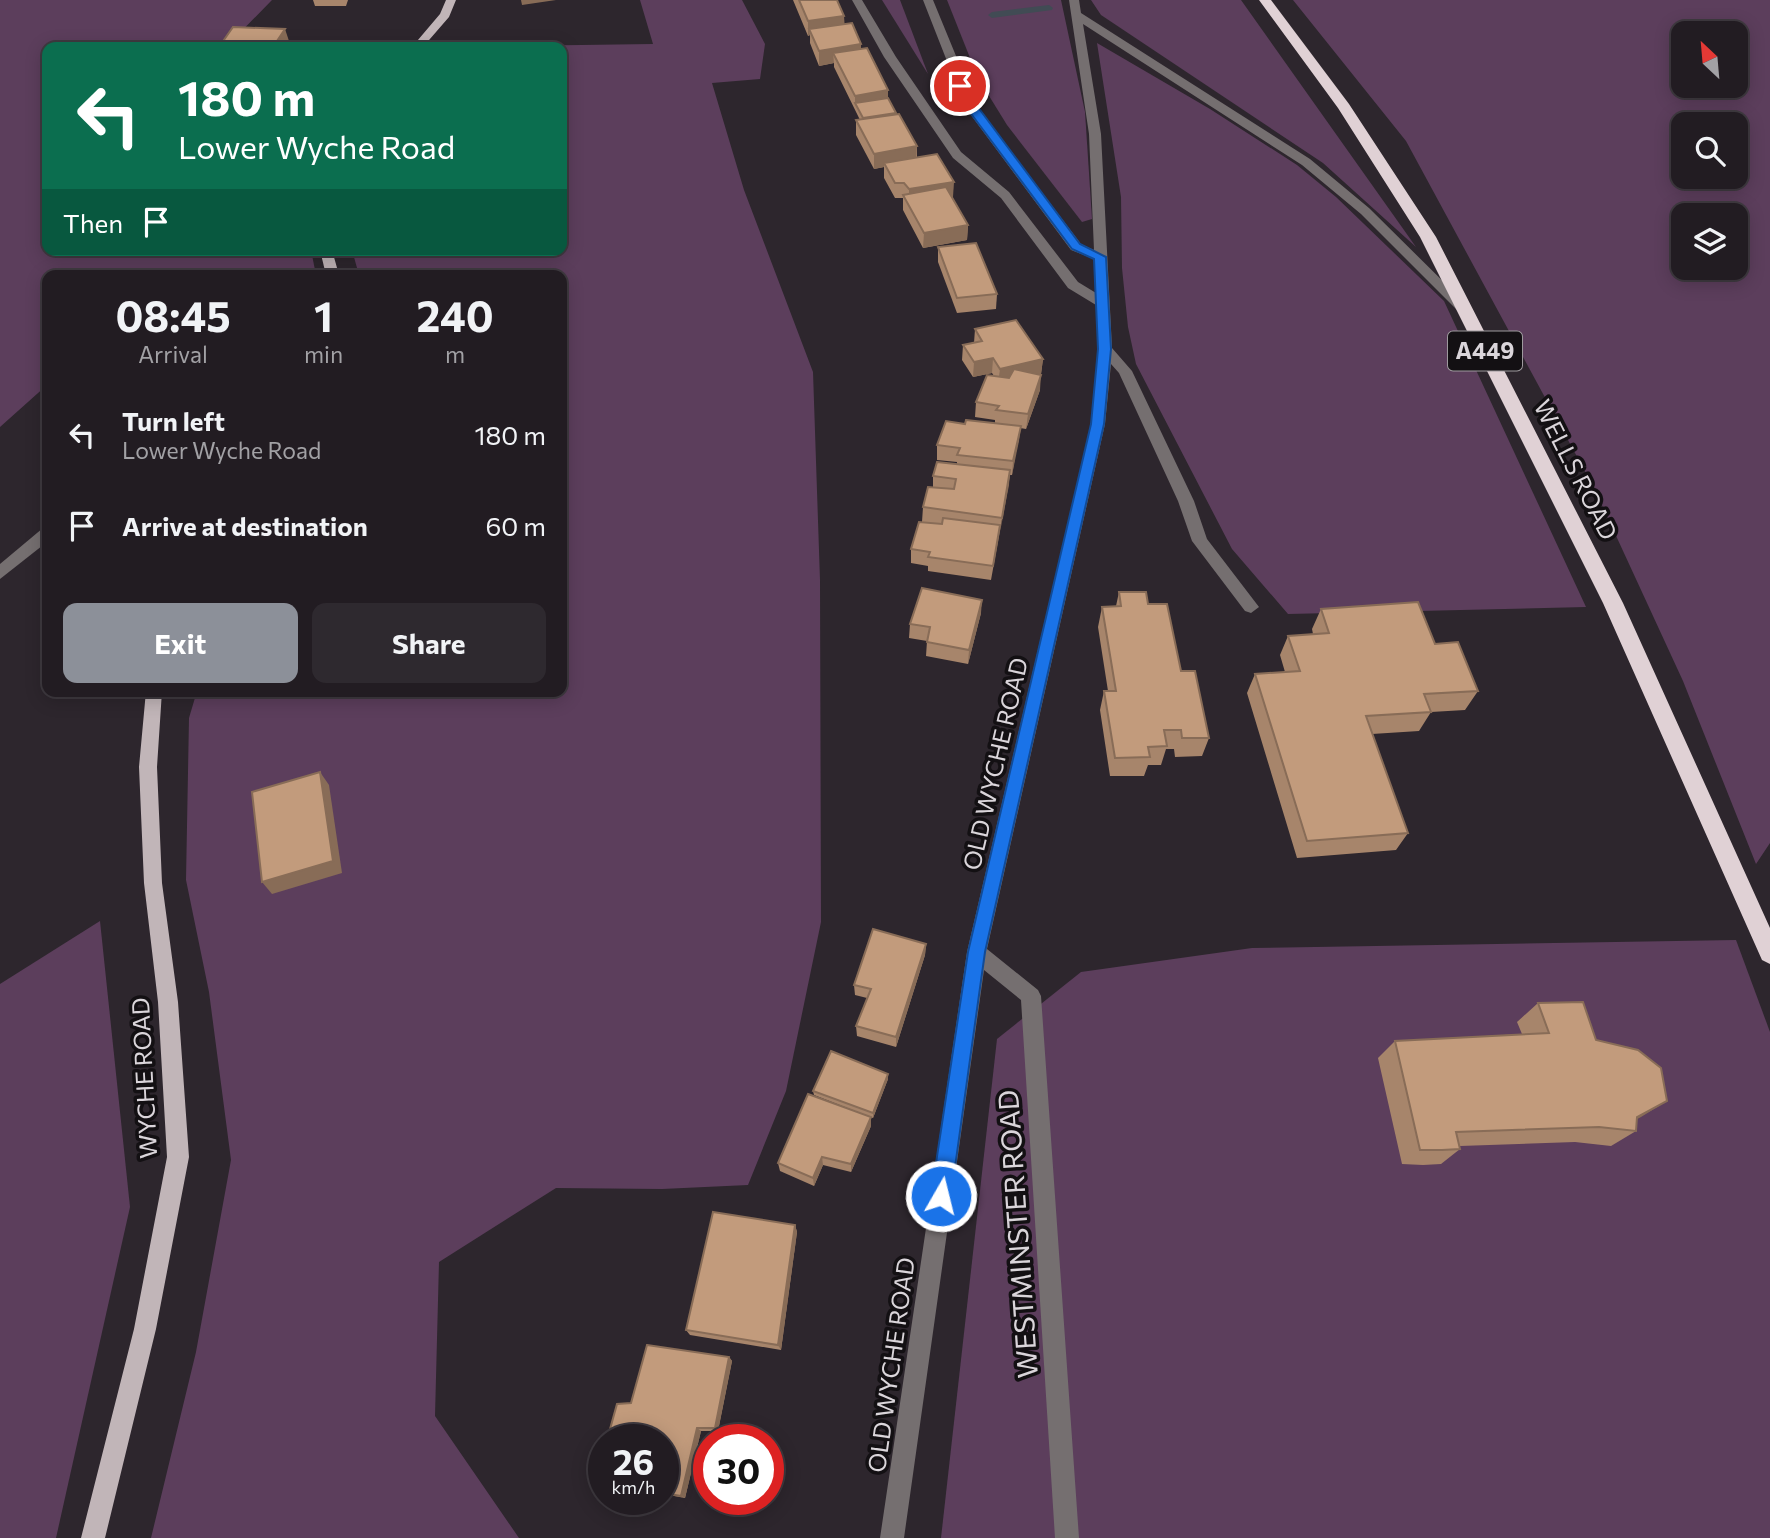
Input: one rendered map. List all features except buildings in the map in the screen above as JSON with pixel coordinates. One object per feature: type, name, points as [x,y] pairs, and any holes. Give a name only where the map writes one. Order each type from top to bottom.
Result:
[{"type":"highway","name":"WELLS ROAD","points":[[1265,0],[1365,140],[1428,237],[1613,603],[1646,683],[1770,953]]},
{"type":"main road","points":[[421,42],[444,15],[451,0]]},
{"type":"main road","name":"WYCHE ROAD","points":[[93,1538],[145,1329],[178,1157],[168,1002],[153,883],[148,767],[154,697]]},
{"type":"street","points":[[857,0],[890,57],[957,155],[1005,195],[1073,285],[1101,302]]},
{"type":"street","points":[[928,0],[971,107],[1076,247],[1100,257]]},
{"type":"street","points":[[1076,8],[1306,162],[1365,211],[1462,308]]},
{"type":"street","name":"OLD WYCHE ROAD","points":[[892,1538],[976,952],[1098,424],[1105,349],[1095,134],[1076,8]]},
{"type":"street","points":[[1105,349],[1125,371],[1186,500],[1200,541],[1251,607]]},
{"type":"street","points":[[0,573],[42,535]]},
{"type":"street","name":"WESTMINSTER ROAD","points":[[976,952],[1031,996],[1067,1538]]},
{"type":"shaded area","points":[[0,0],[272,0],[231,42],[42,42],[42,256],[312,256],[315,270],[42,270],[42,389],[0,427]]},
{"type":"shaded area","points":[[640,0],[742,0],[765,44],[760,79],[712,83],[744,190],[813,372],[820,580],[821,922],[786,1091],[748,1185],[662,1189],[556,1188],[439,1262],[435,1416],[519,1538],[151,1538],[196,1352],[231,1160],[209,992],[186,880],[189,718],[195,697],[567,697],[567,270],[358,270],[354,256],[567,256],[567,45],[653,44]]},
{"type":"shaded area","points":[[882,0],[900,0],[928,74]]},
{"type":"shaded area","points":[[947,0],[1061,0],[1085,112],[1092,219],[1082,222],[1007,125],[978,78]]},
{"type":"shaded area","points":[[1091,0],[1241,0],[1416,247],[1323,163],[1101,15]]},
{"type":"shaded area","points":[[1293,0],[1770,0],[1770,843],[1756,864],[1683,681],[1594,488],[1406,141]]},
{"type":"shaded area","points":[[1097,43],[1210,109],[1297,165],[1336,197],[1444,301],[1586,607],[1288,614],[1232,549],[1136,364],[1128,327],[1122,268],[1121,197]]},
{"type":"shaded area","points":[[100,921],[130,1207],[56,1538],[0,1538],[0,984]]},
{"type":"shaded area","points":[[1736,940],[1770,1032],[1770,1538],[941,1538],[997,1039],[1081,972],[1252,948]]},
{"type":"waterway","points":[[992,15],[1049,8]]},
{"type":"route","points":[[941,1196],[976,952],[1049,646],[1098,424],[1105,349],[1100,257],[1076,247],[971,107],[960,86]]}]
